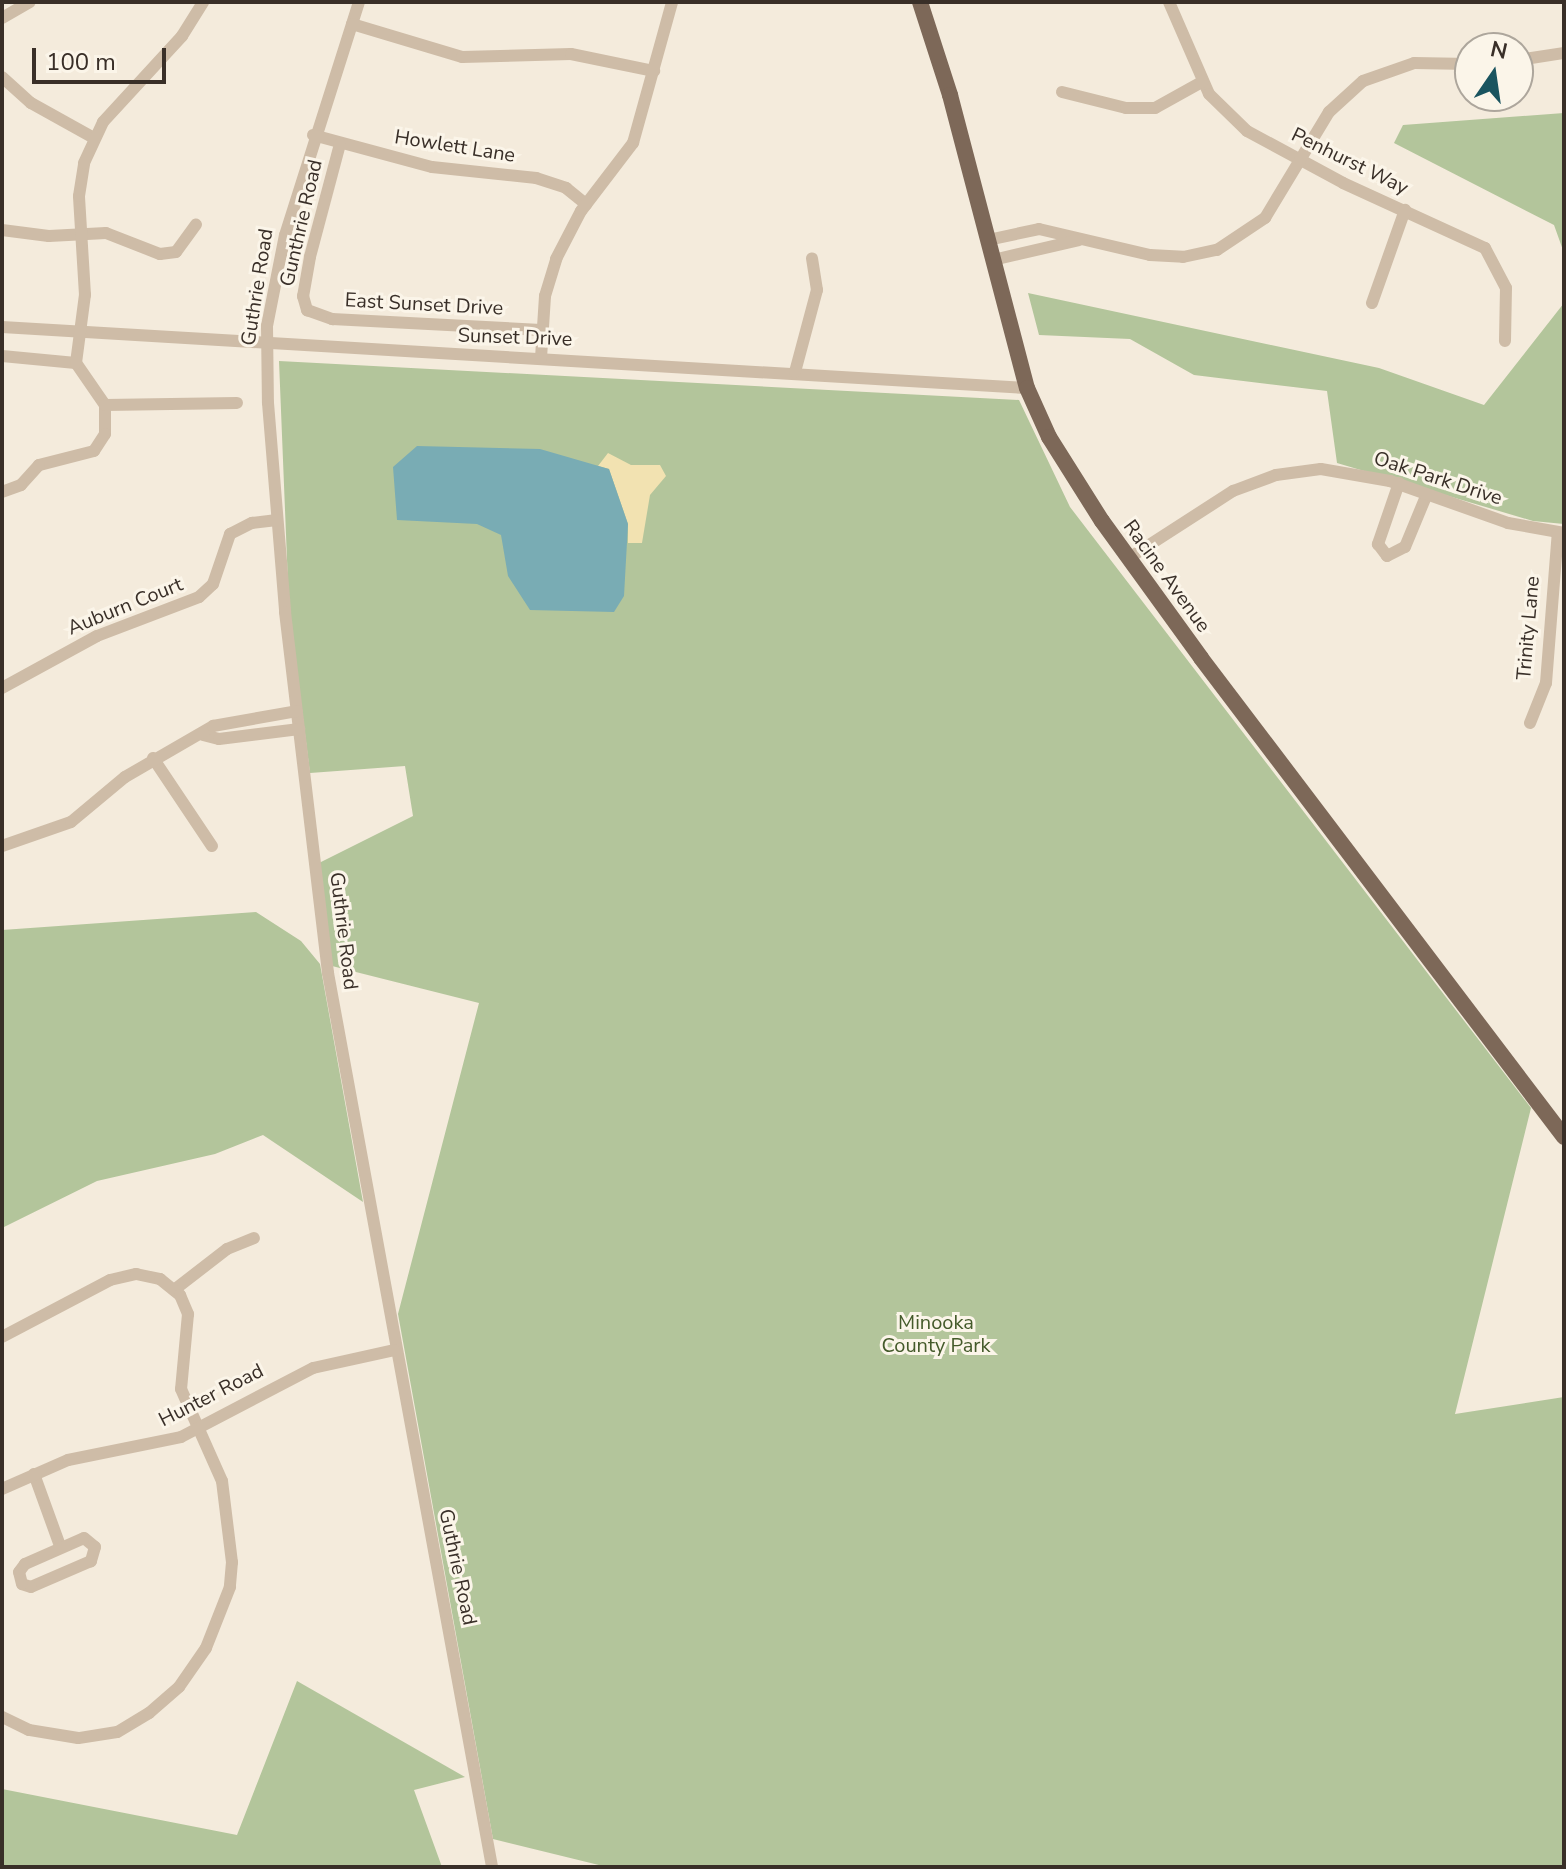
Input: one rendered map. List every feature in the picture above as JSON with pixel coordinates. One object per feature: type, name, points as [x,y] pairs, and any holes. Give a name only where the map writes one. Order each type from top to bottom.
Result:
[{"type":"main road","name":"Racine Avenue","points":[[920,2],[1027,388],[1049,437],[1129,558],[1564,1137]]},
{"type":"street","points":[[2,18],[30,2]]},
{"type":"street","points":[[2,492],[21,485],[39,465],[94,451],[105,434],[105,405],[76,363],[83,332],[81,174],[94,138],[119,101],[182,36],[203,2]]},
{"type":"street","name":"Guthrie Road","points":[[359,2],[313,135],[285,235],[266,345],[277,520],[323,935],[394,1350],[492,1867]]},
{"type":"street","points":[[541,358],[541,330],[549,278],[586,204],[633,143],[672,2]]},
{"type":"street","name":"Penhurst Way","points":[[1169,2],[1202,82],[1216,103],[1247,131],[1300,162],[1469,237],[1491,255],[1508,297],[1505,341]]},
{"type":"street","points":[[352,24],[462,57],[571,54],[654,71]]},
{"type":"street","points":[[1534,58],[1564,53]]},
{"type":"street","points":[[988,240],[1039,229],[1166,257],[1217,250],[1265,218],[1329,112],[1363,81],[1414,63],[1454,64]]},
{"type":"street","points":[[2,77],[31,103],[94,138]]},
{"type":"street","points":[[1062,92],[1148,109],[1170,104],[1202,82]]},
{"type":"street","name":"Howlett Lane","points":[[313,135],[432,167],[536,178],[566,188],[586,204]]},
{"type":"street","name":"Gunthrie Road","points":[[307,310],[303,296],[310,257],[340,144]]},
{"type":"street","points":[[1372,303],[1405,210]]},
{"type":"street","points":[[2,230],[106,233],[160,254],[176,252],[196,224]]},
{"type":"street","points":[[993,260],[1080,240]]},
{"type":"street","points":[[795,372],[817,290],[812,258]]},
{"type":"street","name":"East Sunset Drive","points":[[307,310],[332,319],[541,330]]},
{"type":"street","name":"Sunset Drive","points":[[2,327],[1027,388]]},
{"type":"street","points":[[2,356],[76,363]]},
{"type":"street","points":[[105,405],[237,403]]},
{"type":"street","name":"Oak Park Drive","points":[[1129,558],[1233,491],[1276,475],[1330,470],[1399,483],[1508,523],[1561,533]]},
{"type":"street","points":[[1399,483],[1378,544],[1387,556],[1405,547],[1427,494]]},
{"type":"street","name":"Auburn Court","points":[[2,688],[97,636],[199,597],[213,584],[230,534],[252,523],[277,520]]},
{"type":"street","name":"Trinity Lane","points":[[1530,723],[1546,683],[1561,533]]},
{"type":"street","points":[[2,846],[71,822],[153,758],[203,735],[220,723],[297,711]]},
{"type":"street","points":[[251,718],[252,734]]},
{"type":"street","points":[[203,735],[219,739],[299,729]]},
{"type":"street","points":[[153,758],[212,846]]},
{"type":"street","points":[[174,1290],[227,1249],[254,1238]]},
{"type":"street","points":[[2,1337],[110,1280],[136,1274],[160,1279],[174,1290],[188,1314],[181,1389],[227,1500],[232,1562],[219,1621],[187,1678],[164,1702],[117,1732],[54,1736],[2,1717]]},
{"type":"street","name":"Hunter Road","points":[[2,1489],[68,1460],[152,1446],[197,1429],[313,1368],[394,1350]]},
{"type":"street","points":[[34,1474],[60,1546]]},
{"type":"street","points":[[84,1538],[93,1542],[95,1555],[38,1584],[22,1584],[19,1572],[25,1564],[60,1546],[84,1538]]},
{"type":"green space","points":[[1564,113],[1564,253],[1554,225],[1394,143],[1403,125]]},
{"type":"green space","points":[[1028,293],[1379,368],[1484,405],[1564,303],[1564,524],[1533,521],[1337,463],[1327,391],[1194,375],[1130,339],[1039,335]]},
{"type":"green space","name":"Minooka County Park","points":[[279,361],[1019,400],[1070,507],[1531,1108],[1455,1414],[1564,1397],[1564,1867],[607,1867],[493,1839],[398,1314],[479,1003],[332,966],[319,863],[413,816],[405,766],[310,773],[289,609]]},
{"type":"green space","points":[[256,912],[301,941],[320,964],[363,1202],[263,1135],[215,1154],[97,1181],[2,1228],[2,930]]},
{"type":"green space","points":[[297,1681],[465,1777],[414,1790],[442,1867],[2,1867],[2,1789],[237,1835]]},
{"type":"sand","points":[[608,453],[631,465],[660,465],[666,476],[650,495],[642,543],[628,543],[628,524],[609,469],[598,466]]},
{"type":"water","points":[[417,446],[540,449],[609,469],[628,524],[624,596],[614,612],[530,610],[508,576],[501,535],[477,524],[397,520],[393,467]]}]
